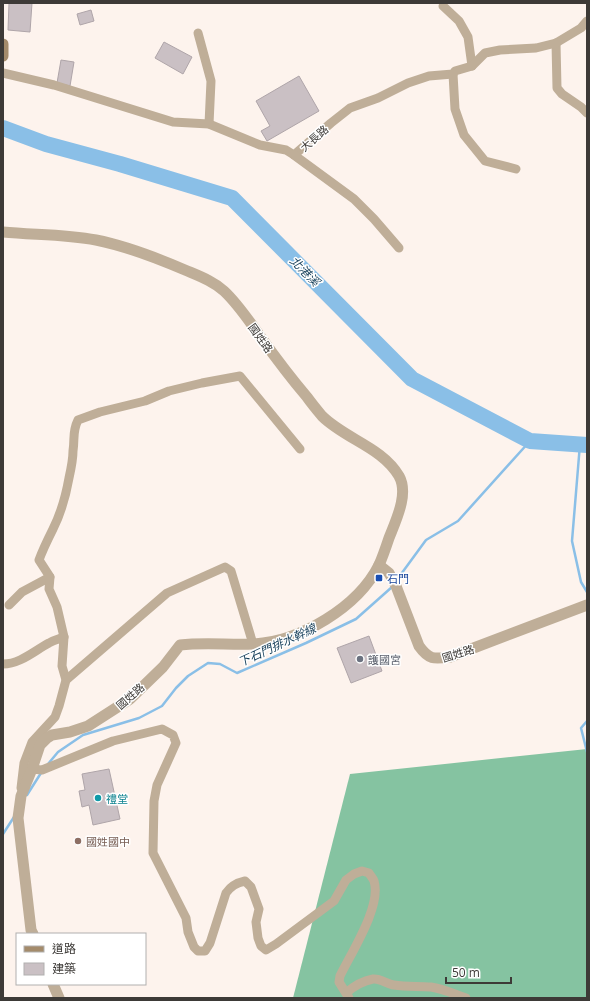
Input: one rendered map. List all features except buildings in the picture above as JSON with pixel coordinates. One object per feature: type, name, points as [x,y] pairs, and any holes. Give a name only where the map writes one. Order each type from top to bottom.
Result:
[{"type":"main road","points":[[3,44],[3,56]]},
{"type":"street","points":[[442,6],[459,21],[468,37],[472,66]]},
{"type":"street","name":"大長路","points":[[3,73],[54,85],[173,122],[209,124],[260,145],[286,150],[294,155],[350,108],[378,98],[408,83],[429,76],[453,74],[455,71],[472,66],[485,53],[500,50],[536,48],[556,43],[581,28],[587,21]]},
{"type":"street","points":[[198,33],[211,81],[209,124]]},
{"type":"street","points":[[556,43],[558,88],[562,94],[587,113]]},
{"type":"street","points":[[453,74],[455,109],[464,135],[485,161],[516,169]]},
{"type":"street","points":[[294,155],[354,199],[374,218],[400,248]]},
{"type":"street","name":"國姓路","points":[[3,232],[60,235],[98,240],[170,263],[212,282],[224,291],[248,320],[285,371],[323,417],[347,436],[371,449],[391,464],[400,477],[403,486],[401,503],[379,565],[366,584],[350,602],[320,622],[296,635],[266,643],[194,643],[180,645],[163,667],[130,699],[88,726],[47,738],[40,745],[32,770],[21,796],[18,818],[32,933]]},
{"type":"street","points":[[21,796],[24,763],[32,742],[55,717],[66,680],[62,666],[64,637],[57,607],[49,589],[50,577],[39,560],[54,528],[64,500],[71,471],[74,449],[74,428],[78,420],[84,417],[145,401],[169,391],[240,376],[300,449]]},
{"type":"street","name":"國姓路","points":[[379,565],[389,573],[396,586],[419,646],[425,654],[435,659],[450,657],[587,605]]},
{"type":"street","points":[[66,680],[167,594],[225,567],[232,571],[253,644]]},
{"type":"street","points":[[9,605],[22,592],[50,577]]},
{"type":"street","points":[[3,664],[10,664],[30,655],[50,642],[64,637]]},
{"type":"street","points":[[32,770],[42,770],[114,741],[162,729],[172,735],[176,743],[157,785],[154,801],[153,853],[186,918],[188,932],[194,947],[198,952],[205,951],[210,943],[226,893],[230,886],[237,882],[244,881],[251,887],[259,909],[256,922],[258,938],[261,946],[266,950],[334,901],[346,880],[354,874],[362,871],[369,873],[374,880],[375,888],[373,903],[365,927],[340,976],[339,982],[347,995],[361,983],[375,978],[392,985],[430,987],[450,991],[466,998]]},
{"type":"street","points":[[53,985],[59,998]]},
{"type":"green space","points":[[587,749],[587,998],[293,998],[350,774]]},
{"type":"waterway","name":"北港溪","points":[[3,128],[46,144],[120,164],[232,198],[412,379],[530,441],[587,445]]},
{"type":"waterway","name":"下石門排水幹線","points":[[396,581],[426,540],[458,521],[530,441]]},
{"type":"waterway","points":[[580,444],[572,541],[581,582],[587,592]]},
{"type":"waterway","name":"下石門排水幹線","points":[[48,764],[58,752],[83,735],[139,718],[162,706],[176,688],[188,676],[208,663],[220,664],[237,673],[356,619],[392,587]]},
{"type":"waterway","points":[[587,721],[581,728],[587,752]]},
{"type":"waterway","name":"下石門排水幹線","points":[[27,795],[41,773]]},
{"type":"waterway","name":"下石門排水幹線","points":[[3,834],[14,817]]},
{"type":"place","name":"石門","points":[[379,578]]},
{"type":"place","name":"護國宮","points":[[360,659]]},
{"type":"place","name":"禮堂","points":[[98,798]]},
{"type":"place","name":"國姓國中","points":[[78,841]]}]
